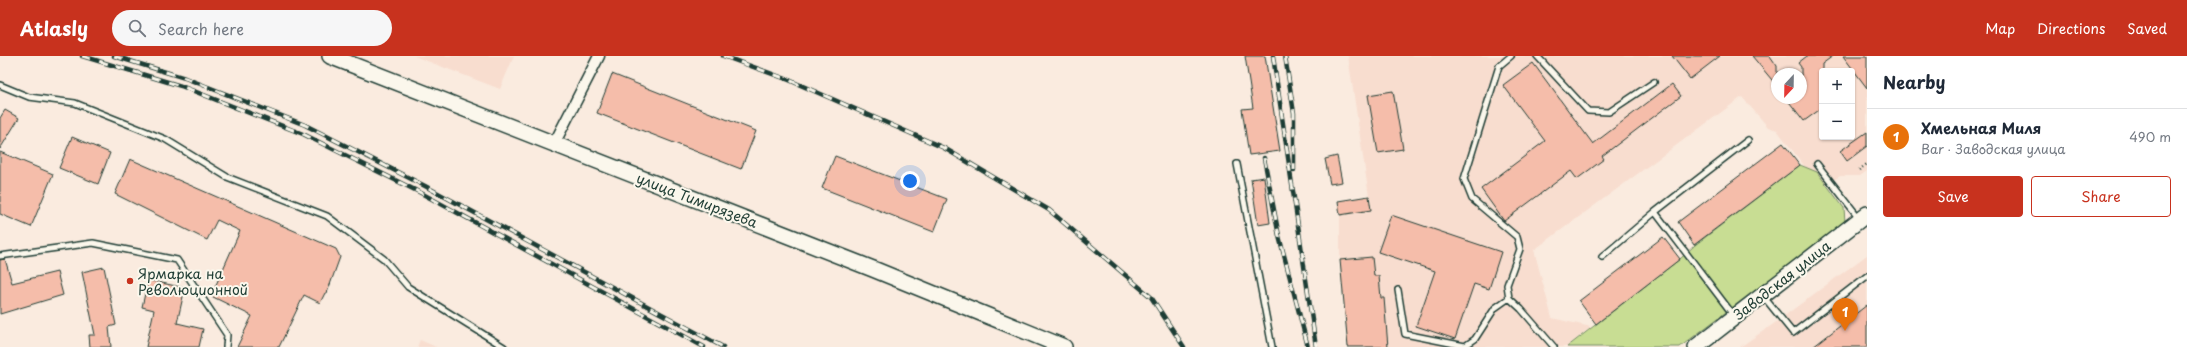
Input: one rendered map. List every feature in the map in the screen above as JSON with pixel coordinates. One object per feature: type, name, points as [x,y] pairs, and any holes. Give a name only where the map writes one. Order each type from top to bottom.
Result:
[{"type":"main road","name":"улица Тимирязева","points":[[330,56],[873,269],[1064,347]]},
{"type":"main road","name":"Заводская улица","points":[[1696,347],[1864,216]]},
{"type":"street","points":[[554,144],[599,56]]},
{"type":"lane","points":[[1510,56],[1498,66],[1464,179],[1472,199],[1517,237],[1520,249],[1507,285],[1509,298],[1521,309],[1554,347]]},
{"type":"lane","points":[[1538,56],[1588,111],[1609,112],[1654,82]]},
{"type":"lane","points":[[0,86],[29,97],[75,103],[165,139],[227,177],[327,216],[384,259],[408,287],[504,347]]},
{"type":"lane","points":[[1602,257],[1655,212],[1748,140]]},
{"type":"lane","points":[[1237,164],[1272,347]]},
{"type":"lane","points":[[1817,164],[1864,216]]},
{"type":"lane","points":[[1655,212],[1735,317]]},
{"type":"lane","points":[[0,256],[93,242],[177,260],[227,335],[226,347]]},
{"type":"lane","points":[[1762,295],[1793,333],[1867,276]]},
{"type":"lane","points":[[1398,290],[1405,334],[1465,346],[1475,339],[1496,308],[1509,298]]},
{"type":"path","points":[[1859,170],[1867,164]]},
{"type":"shaded area","points":[[414,56],[514,56],[500,89]]},
{"type":"shaded area","points":[[1348,56],[1867,56],[1867,171],[1860,176],[1840,176],[1821,188],[1777,130],[1768,127],[1742,97],[1534,250],[1552,318],[1591,327],[1567,347],[1348,347],[1340,260],[1340,215],[1371,210]]},
{"type":"shaded area","points":[[1867,255],[1867,347],[1740,347],[1772,325]]},
{"type":"shaded area","points":[[420,340],[436,347],[417,347]]},
{"type":"green space","points":[[1800,165],[1817,172],[1844,208],[1845,222],[1680,347],[1567,347],[1680,259],[1695,245]]},
{"type":"building","points":[[1245,56],[1265,56],[1280,151],[1249,155],[1242,109],[1253,108]]},
{"type":"building","points":[[1672,56],[1720,56],[1690,79]]},
{"type":"building","points":[[1752,56],[1770,56],[1777,66],[1777,68],[1771,68],[1771,79]]},
{"type":"building","points":[[1807,56],[1833,56],[1822,64],[1822,68],[1819,68],[1819,110],[1804,121],[1791,104],[1807,104],[1807,68],[1801,68],[1798,63]]},
{"type":"building","points":[[1843,56],[1867,56],[1867,88],[1855,72],[1855,68],[1852,68]]},
{"type":"building","points":[[1533,63],[1593,144],[1672,84],[1681,96],[1602,156],[1604,159],[1577,179],[1571,171],[1504,221],[1481,189],[1545,141],[1503,85]]},
{"type":"building","points":[[612,74],[756,131],[741,169],[597,113]]},
{"type":"building","points":[[1393,91],[1403,149],[1378,153],[1368,95]]},
{"type":"building","points":[[5,110],[19,118],[0,149],[0,118]]},
{"type":"building","points":[[1867,132],[1867,146],[1847,161],[1840,151]]},
{"type":"building","points":[[72,137],[110,153],[98,184],[59,168]]},
{"type":"building","points":[[1783,143],[1800,165],[1694,245],[1678,222]]},
{"type":"building","points":[[0,152],[53,174],[31,227],[0,214]]},
{"type":"building","points":[[835,156],[947,199],[934,232],[822,188]]},
{"type":"building","points":[[1337,156],[1342,182],[1330,184],[1325,159]]},
{"type":"building","points":[[130,159],[336,249],[340,257],[327,293],[325,293],[320,303],[304,295],[279,347],[237,347],[252,316],[211,296],[240,231],[217,220],[207,240],[115,194]]},
{"type":"building","points":[[1264,177],[1270,223],[1258,225],[1251,179]]},
{"type":"building","points":[[1369,196],[1371,210],[1340,215],[1338,201]]},
{"type":"building","points":[[1391,215],[1501,252],[1489,289],[1474,284],[1455,339],[1416,326],[1435,271],[1378,252]]},
{"type":"building","points":[[1663,237],[1680,259],[1596,324],[1579,301]]},
{"type":"building","points":[[1372,257],[1374,276],[1379,276],[1381,298],[1384,298],[1388,347],[1348,347],[1340,260]]},
{"type":"building","points":[[5,259],[12,283],[57,272],[63,295],[0,314],[0,260]]},
{"type":"building","points":[[104,267],[116,325],[109,327],[111,347],[90,347],[89,335],[95,335],[82,272]]},
{"type":"building","points":[[148,280],[185,288],[177,323],[203,329],[199,347],[146,347],[154,310],[142,307]]},
{"type":"building","points":[[1867,305],[1867,347],[1813,347]]},
{"type":"railway","points":[[82,56],[181,86],[303,134],[421,193],[704,347]]},
{"type":"railway","points":[[114,56],[185,78],[305,125],[425,186],[723,347]]},
{"type":"railway","points":[[723,56],[789,80],[944,148],[1049,210],[1151,297],[1184,347]]},
{"type":"railway","points":[[1273,56],[1316,347]]},
{"type":"railway","points":[[1285,56],[1294,113],[1294,170]]},
{"type":"railway","points":[[1264,158],[1279,236],[1308,347]]},
{"type":"place","name":"Ярмарка на Революционной","points":[[130,281]]},
{"type":"place","name":"Хмельная Миля","points":[[1845,331]]}]
